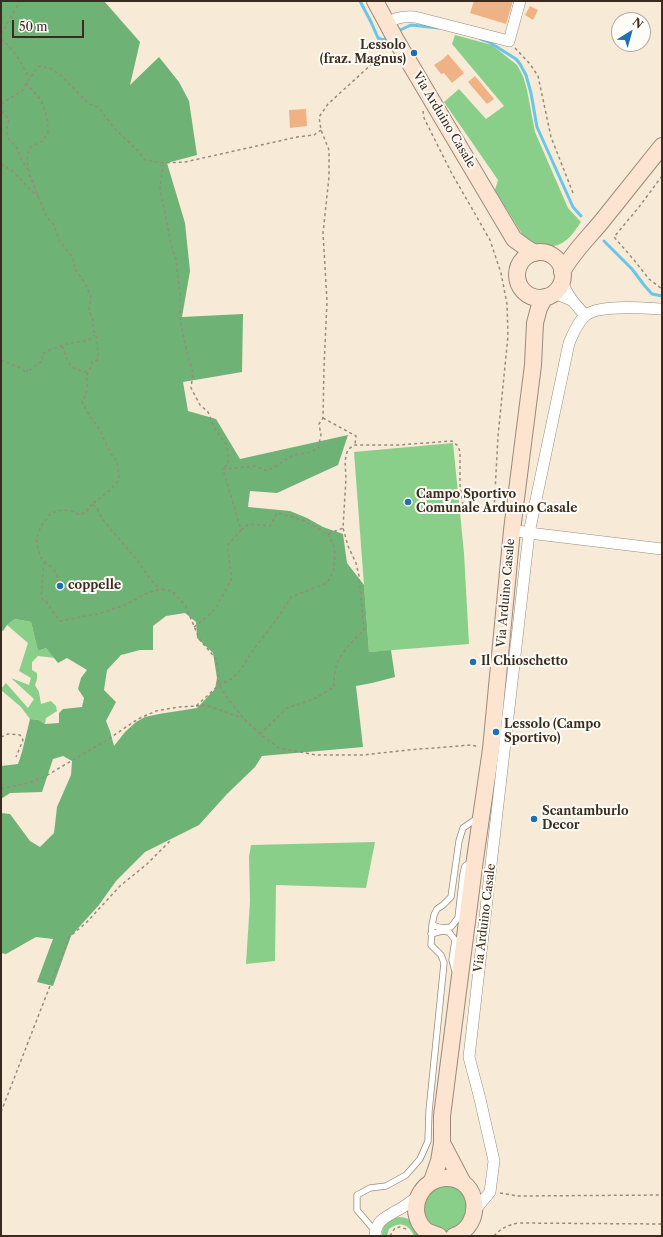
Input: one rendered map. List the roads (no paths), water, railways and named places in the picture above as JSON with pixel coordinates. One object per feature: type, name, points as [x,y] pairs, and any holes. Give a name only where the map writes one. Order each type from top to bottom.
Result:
[{"type":"main road","name":"Via Arduino Casale","points":[[375,1],[404,54],[514,239]]},
{"type":"main road","points":[[535,323],[539,308],[567,262],[662,146]]},
{"type":"main road","points":[[514,239],[535,253]]},
{"type":"main road","points":[[514,239],[520,264]]},
{"type":"main road","points":[[535,253],[545,253],[556,280],[534,297],[527,294],[521,288],[517,274],[520,264],[524,258],[535,253]]},
{"type":"main road","points":[[527,294],[535,323]]},
{"type":"main road","name":"Via Arduino Casale","points":[[432,1181],[439,1161],[442,1143],[442,1116],[475,858],[491,749],[513,522],[532,365],[535,323]]},
{"type":"main road","points":[[442,1143],[475,1203],[473,1218],[467,1228],[457,1235]]},
{"type":"main road","points":[[437,1236],[425,1229],[418,1219],[415,1208],[417,1197],[421,1190],[432,1181],[449,1178],[456,1179],[465,1186]]},
{"type":"street","points":[[391,30],[393,19],[405,16],[415,17],[509,41],[520,1]]},
{"type":"street","points":[[556,280],[571,300],[585,315]]},
{"type":"street","points":[[662,308],[604,308],[585,315],[576,328],[568,343],[529,533],[662,549]]},
{"type":"street","name":"Via Arduino Casale","points":[[490,1192],[494,1162],[469,1057],[529,533],[513,522]]},
{"type":"street","points":[[465,1186],[490,1192],[475,1210]]},
{"type":"street","points":[[375,1234],[377,1225],[382,1219],[417,1197]]},
{"type":"street","points":[[396,1211],[418,1219]]},
{"type":"lane","points":[[375,1234],[357,1210],[357,1195],[370,1188],[386,1186],[406,1175],[420,1159],[428,1141],[429,1112],[444,963],[441,955],[431,945],[432,925],[437,909],[451,897],[459,841],[463,828],[481,816]]},
{"type":"lane","points":[[432,925],[442,928],[451,927],[458,918],[465,866],[475,858]]},
{"type":"lane","points":[[431,934],[442,931],[449,932],[455,940],[452,960],[454,971],[460,976]]},
{"type":"waterway","points":[[360,1],[378,38],[383,40],[388,37]]},
{"type":"waterway","points":[[396,32],[411,25],[439,28]]},
{"type":"waterway","points":[[481,39],[489,42],[516,59],[520,64],[526,75],[531,93],[537,127],[573,207],[581,216]]},
{"type":"waterway","points":[[604,241],[632,269],[652,294],[662,296]]},
{"type":"place","name":"Lessolo (fraz. Magnus)","points":[[414,53]]},
{"type":"place","name":"Campo Sportivo Comunale Arduino Casale","points":[[408,502]]},
{"type":"place","name":"coppelle","points":[[60,586]]},
{"type":"place","name":"Il Chioschetto","points":[[473,662]]},
{"type":"place","name":"Lessolo (Campo Sportivo)","points":[[496,732]]},
{"type":"place","name":"Scantamburlo Decor","points":[[534,819]]}]
